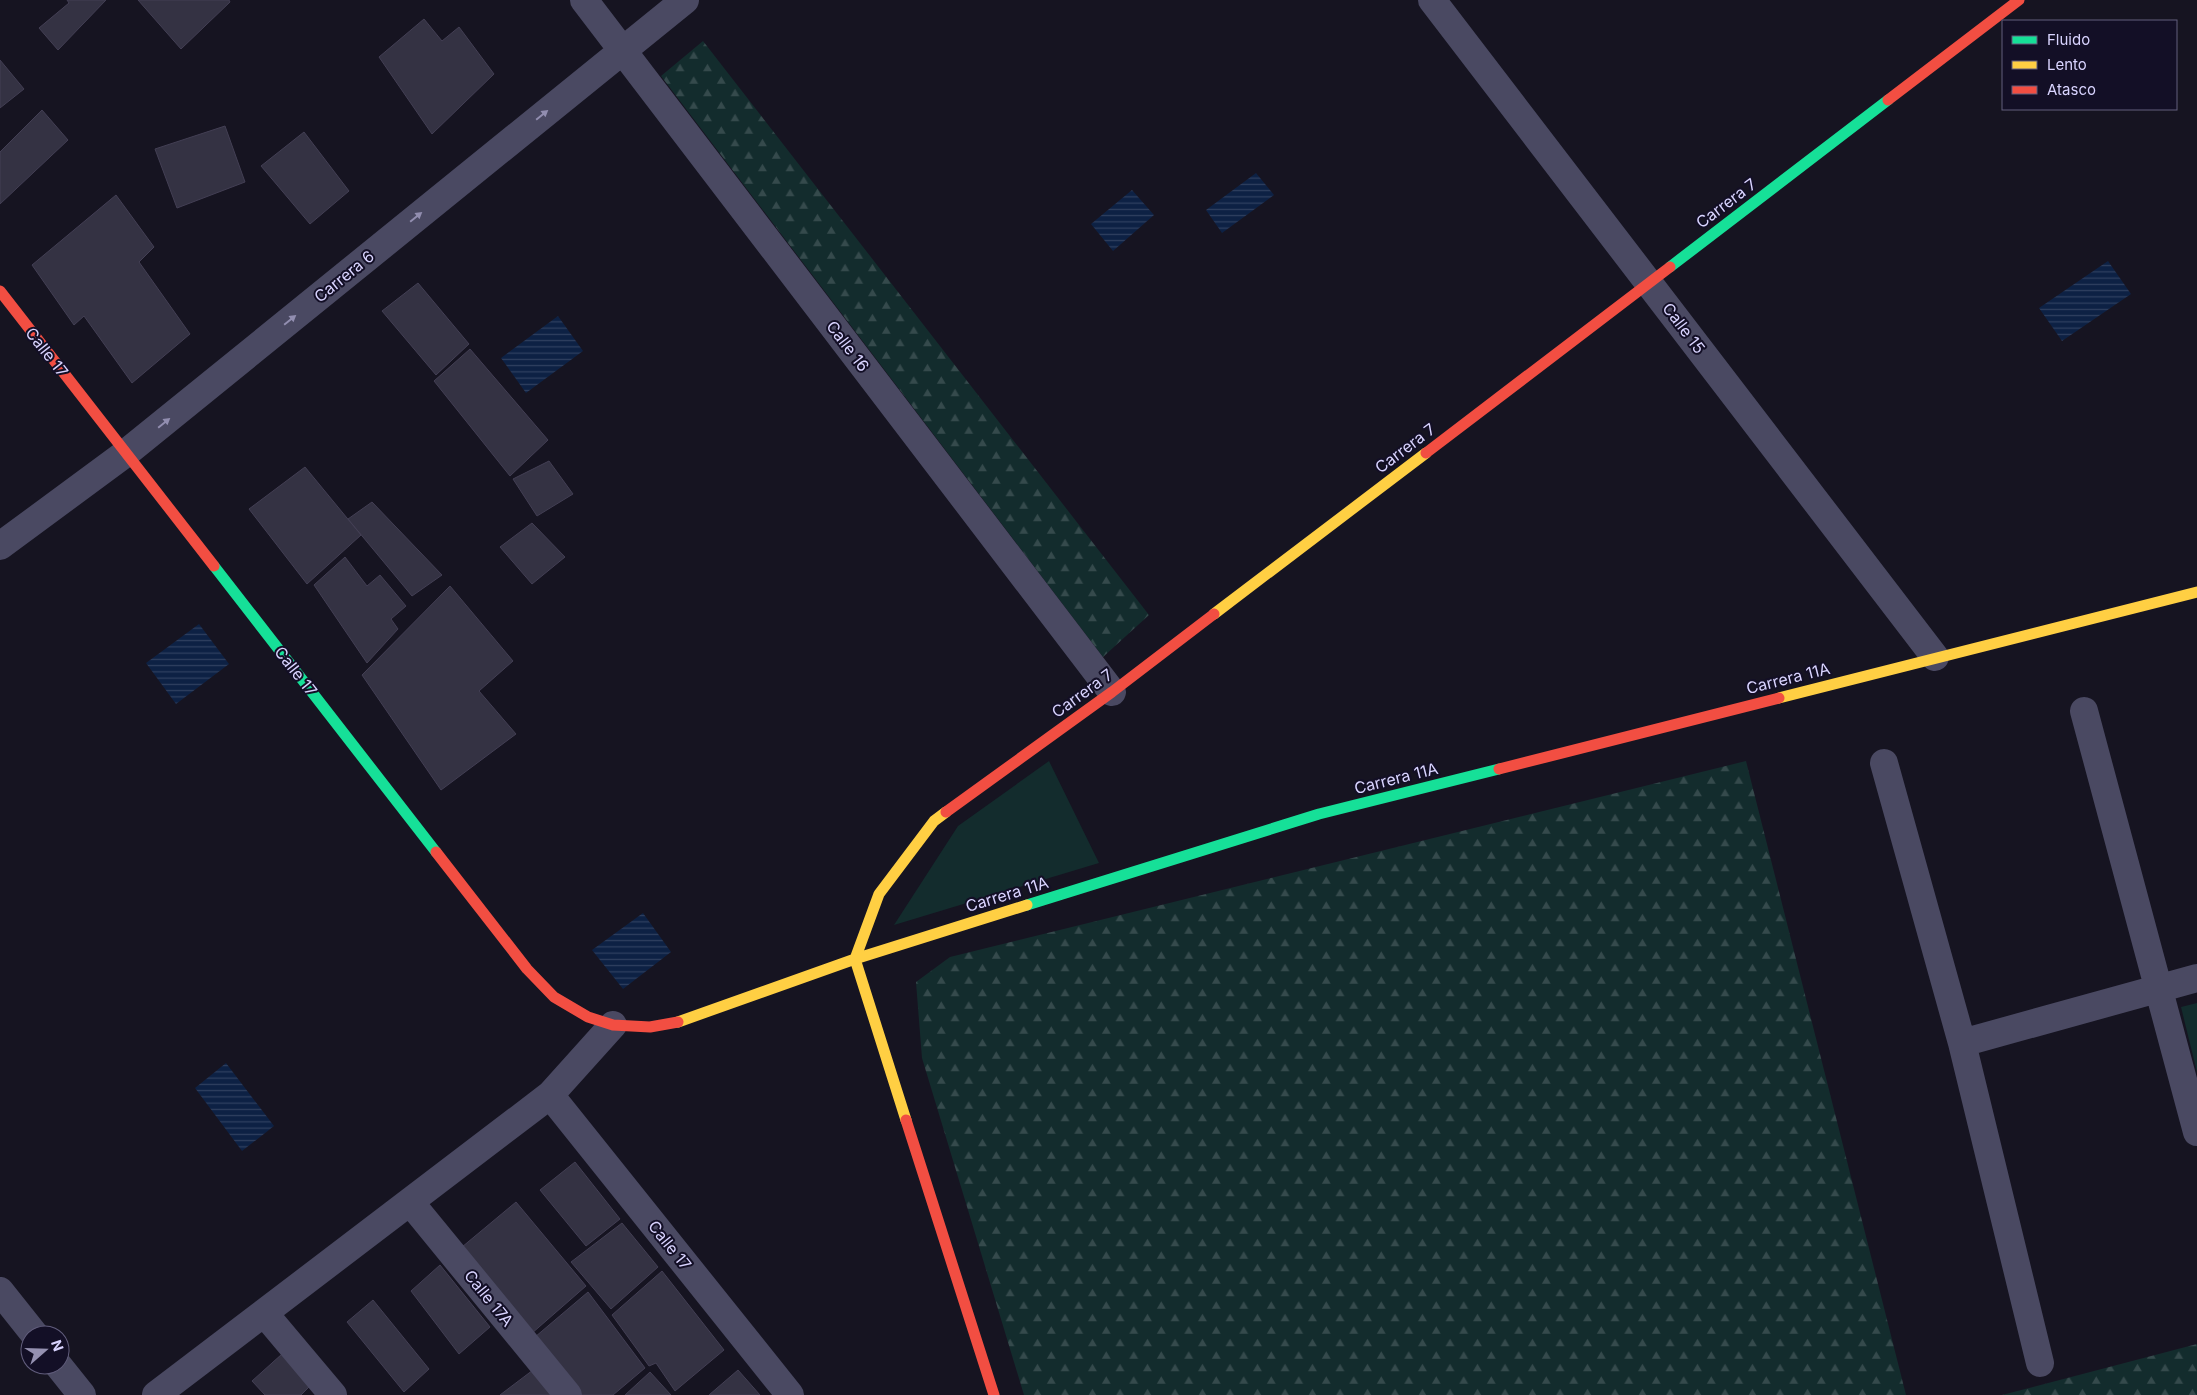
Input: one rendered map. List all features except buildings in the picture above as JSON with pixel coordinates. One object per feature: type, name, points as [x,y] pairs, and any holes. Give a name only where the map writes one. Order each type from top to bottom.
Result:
[{"type":"main road","name":"Carrera 7","points":[[855,959],[880,894],[934,821],[1112,692],[2019,0]]},
{"type":"main road","name":"Calle 17","points":[[0,291],[527,969],[554,998],[588,1017],[613,1025]]},
{"type":"main road","name":"Carrera 11A","points":[[613,1025],[650,1027],[686,1020],[855,959],[1319,814],[2197,592]]},
{"type":"main road","points":[[855,959],[994,1395]]},
{"type":"street","name":"Calle 16","points":[[584,0],[1112,692]]},
{"type":"street","name":"Carrera 6","points":[[0,546],[126,453],[622,49],[685,0]]},
{"type":"street","name":"Calle 15","points":[[1432,0],[1935,657]]},
{"type":"street","points":[[2084,711],[2160,988],[2197,1132]]},
{"type":"street","points":[[1884,763],[1962,1043],[2040,1363]]},
{"type":"street","points":[[1962,1043],[2197,978]]},
{"type":"street","points":[[156,1395],[550,1095],[613,1025]]},
{"type":"street","name":"Calle 17","points":[[550,1095],[790,1395]]},
{"type":"street","name":"Calle 17A","points":[[410,1202],[568,1395]]},
{"type":"street","points":[[0,1291],[27,1325]]},
{"type":"street","points":[[264,1313],[333,1395]]},
{"type":"street","points":[[66,1375],[82,1395]]},
{"type":"green space","points":[[703,41],[1149,615],[1103,657],[661,76]]},
{"type":"green space","points":[[1049,761],[1099,863],[894,925],[958,826]]},
{"type":"green space","points":[[1746,761],[1906,1395],[1024,1395],[922,1058],[916,982],[950,957]]},
{"type":"green space","points":[[2197,1003],[2197,1072],[2181,1007]]},
{"type":"green space","points":[[2197,1344],[2197,1395],[2002,1395]]},
{"type":"water","points":[[1256,173],[1274,195],[1222,233],[1206,210]]},
{"type":"water","points":[[1132,190],[1154,215],[1113,251],[1091,224]]},
{"type":"water","points":[[2108,261],[2131,294],[2062,341],[2039,308]]},
{"type":"water","points":[[558,316],[583,351],[526,393],[501,358]]},
{"type":"water","points":[[199,624],[229,664],[176,704],[146,663]]},
{"type":"water","points":[[643,913],[671,952],[623,989],[592,950]]},
{"type":"water","points":[[226,1063],[274,1126],[242,1151],[195,1088]]},
{"type":"traffic: fast","points":[[1670,267],[1888,100]]},
{"type":"traffic: fast","points":[[214,566],[436,852]]},
{"type":"traffic: fast","points":[[1027,905],[1319,814],[1499,769]]},
{"type":"traffic: slow","points":[[1214,614],[1426,453]]},
{"type":"traffic: slow","points":[[1779,698],[2197,592]]},
{"type":"traffic: slow","points":[[906,1120],[855,959],[879,894],[934,821],[946,812]]},
{"type":"traffic: slow","points":[[678,1022],[855,959],[1027,905]]},
{"type":"traffic: jam","points":[[1888,100],[2019,0]]},
{"type":"traffic: jam","points":[[1426,453],[1670,267]]},
{"type":"traffic: jam","points":[[0,291],[214,566]]},
{"type":"traffic: jam","points":[[946,812],[1112,692],[1214,614]]},
{"type":"traffic: jam","points":[[1499,769],[1779,698]]},
{"type":"traffic: jam","points":[[436,852],[527,969],[554,997],[588,1017],[613,1025],[650,1027],[678,1022]]},
{"type":"traffic: jam","points":[[906,1120],[994,1395]]}]
